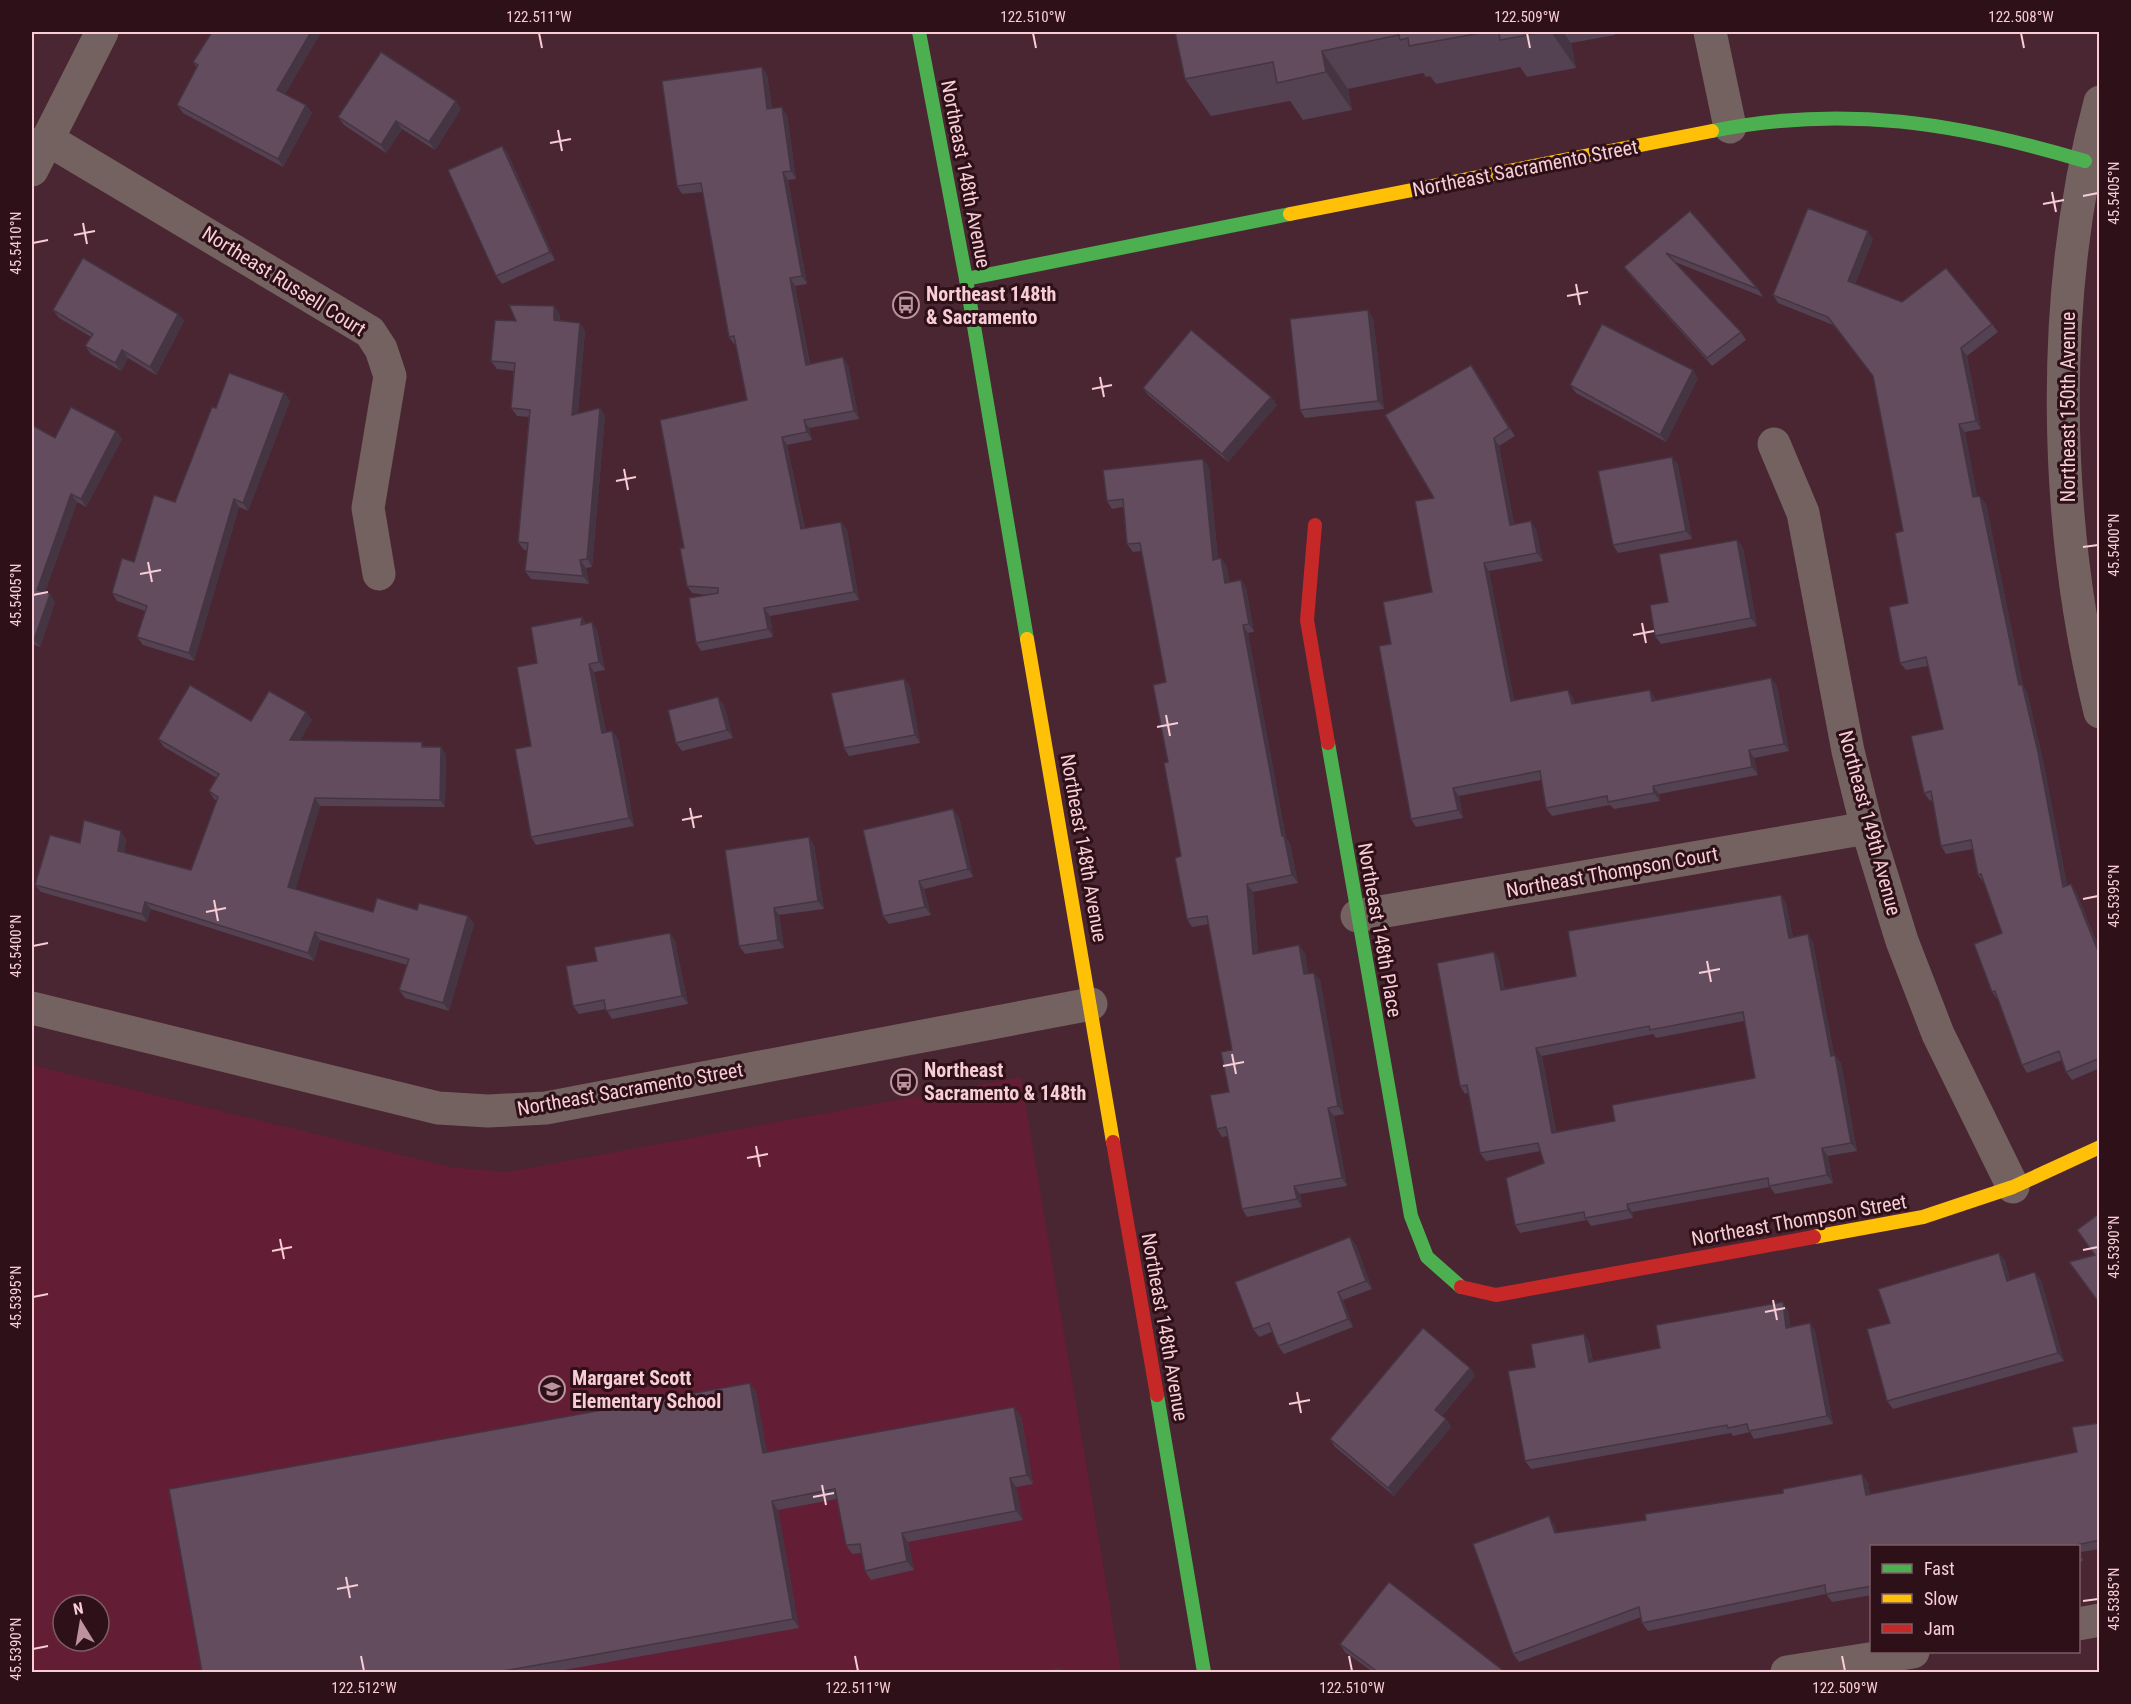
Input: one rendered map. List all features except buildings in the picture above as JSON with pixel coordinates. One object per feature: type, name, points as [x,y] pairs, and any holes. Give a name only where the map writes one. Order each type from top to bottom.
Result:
[{"type":"street","points":[[32,170],[102,32]]},
{"type":"street","name":"Northeast 148th Avenue","points":[[919,32],[966,279],[1204,1672]]},
{"type":"street","points":[[1710,32],[1730,127]]},
{"type":"street","name":"Northeast 150th Avenue","points":[[2100,102],[2085,161],[2071,257],[2064,388],[2065,484],[2074,578],[2100,712]]},
{"type":"street","name":"Northeast Sacramento Street","points":[[966,279],[1730,127],[1821,117],[1892,120],[1940,126],[2035,146],[2085,161]]},
{"type":"street","name":"Northeast Russell Court","points":[[46,140],[330,306],[370,332],[381,348],[390,376],[368,508],[379,574]]},
{"type":"street","name":"Northeast 149th Avenue","points":[[1774,444],[1803,513],[1848,751],[1867,828],[1902,941],[1938,1034],[2013,1187]]},
{"type":"street","name":"Northeast 148th Place","points":[[1316,525],[1307,620],[1411,1216],[1427,1257],[1460,1287],[1496,1295]]},
{"type":"street","name":"Northeast Thompson Court","points":[[1357,916],[1867,828]]},
{"type":"street","name":"Northeast Sacramento Street","points":[[32,1008],[438,1108],[488,1111],[546,1108],[1090,1004]]},
{"type":"street","name":"Northeast Thompson Street","points":[[1496,1295],[1923,1217],[2013,1187],[2100,1147]]},
{"type":"street","points":[[2080,1624],[2100,1620]]},
{"type":"street","points":[[1787,1672],[1907,1653]]},
{"type":"shaded area","name":"Margaret Scott Elementary School","points":[[32,1065],[451,1167],[507,1172],[1021,1077],[1121,1672],[32,1672]]},
{"type":"traffic: fast","points":[[919,32],[966,279],[1027,639]]},
{"type":"traffic: fast","points":[[1712,131],[1761,123],[1808,119],[1900,122],[1992,136],[2085,161]]},
{"type":"traffic: fast","points":[[966,279],[1290,214]]},
{"type":"traffic: fast","points":[[1328,743],[1411,1216],[1427,1257],[1461,1287]]},
{"type":"traffic: fast","points":[[1157,1395],[1204,1672]]},
{"type":"traffic: slow","points":[[1290,214],[1712,131]]},
{"type":"traffic: slow","points":[[1027,639],[1113,1142]]},
{"type":"traffic: slow","points":[[1814,1237],[1923,1217],[2013,1187],[2100,1147]]},
{"type":"traffic: jam","points":[[1315,525],[1307,620],[1328,743]]},
{"type":"traffic: jam","points":[[1113,1142],[1157,1395]]},
{"type":"traffic: jam","points":[[1461,1287],[1496,1295],[1814,1237]]},
{"type":"place","name":"Northeast 148th & Sacramento","points":[[906,305]]},
{"type":"place","name":"Northeast Sacramento & 148th","points":[[904,1082]]},
{"type":"place","name":"Margaret Scott Elementary School","points":[[552,1389]]}]
